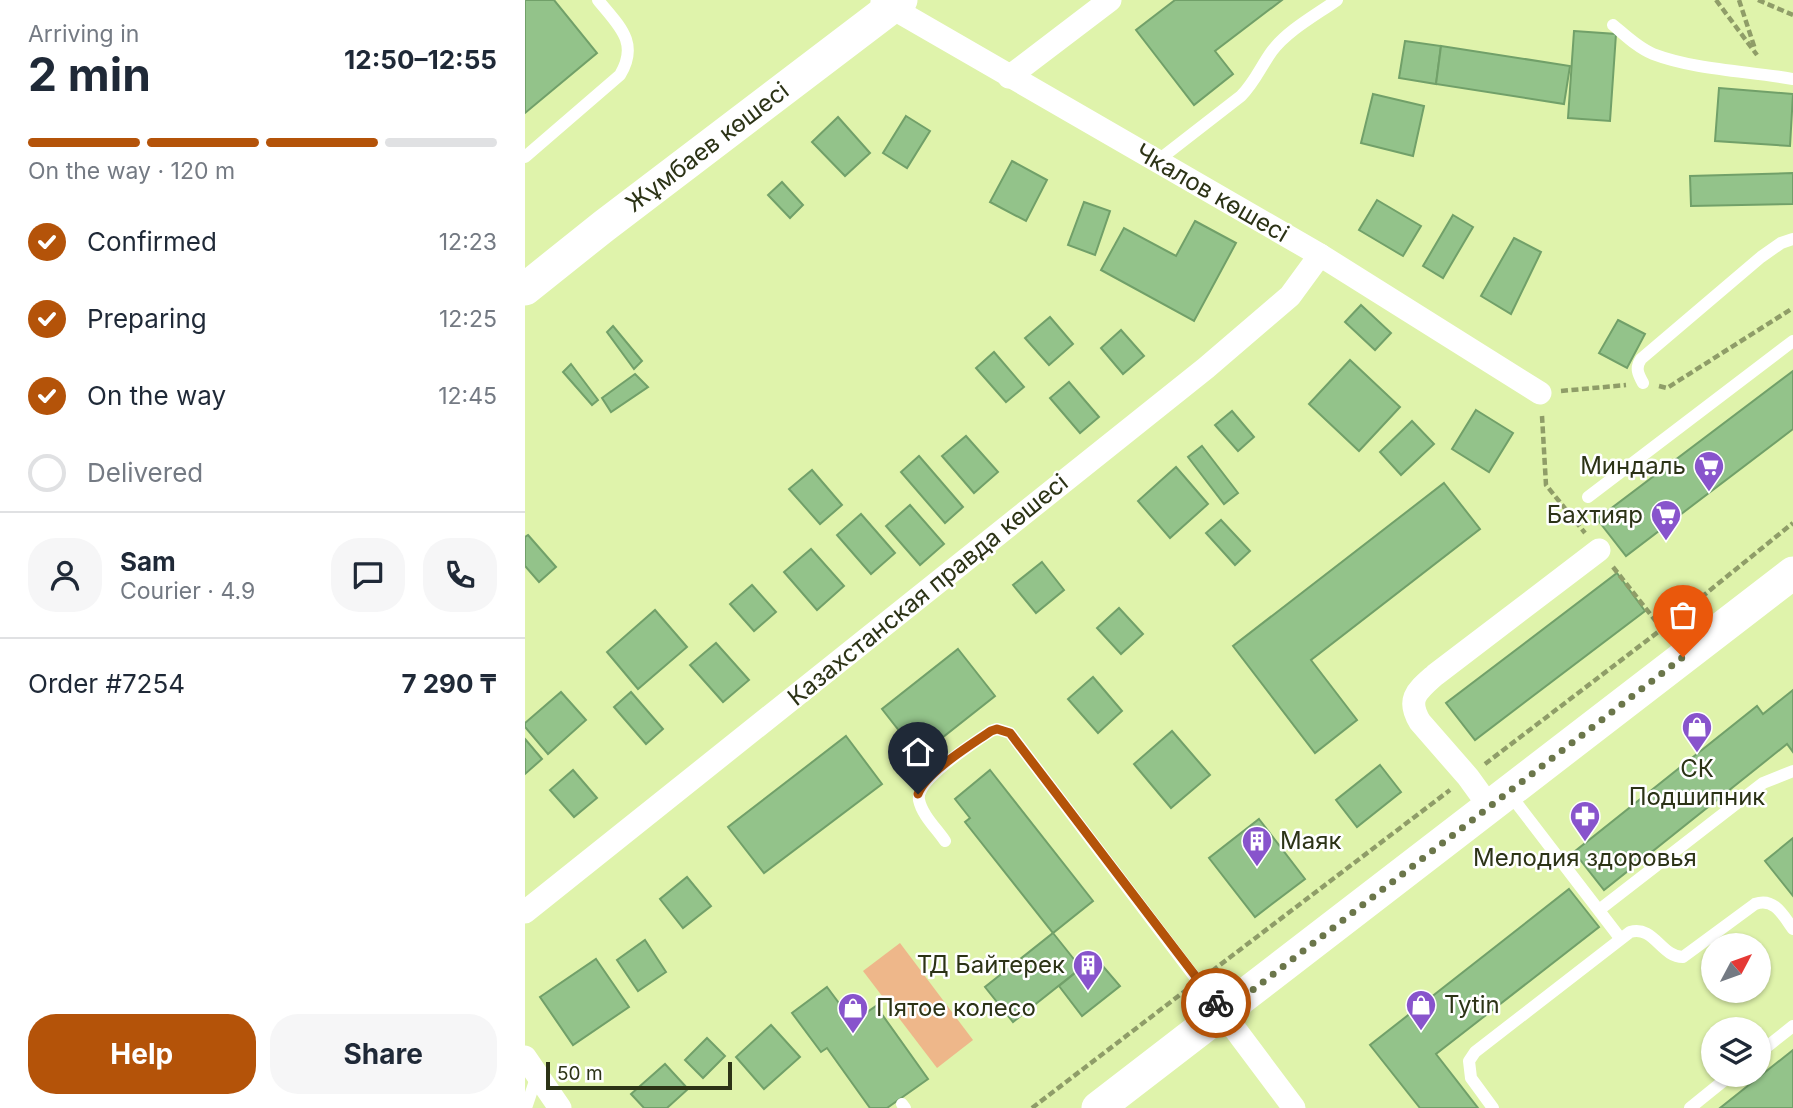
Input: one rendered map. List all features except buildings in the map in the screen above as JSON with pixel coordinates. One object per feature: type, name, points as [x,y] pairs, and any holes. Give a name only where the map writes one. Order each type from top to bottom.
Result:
[{"type":"main road","name":"Жұмбаев көшесі","points":[[525,289],[891,2]]},
{"type":"main road","points":[[1098,1108],[1793,573]]},
{"type":"street","points":[[1009,77],[1111,0]]},
{"type":"street","name":"Чкалов көшесі","points":[[891,2],[1009,77],[1320,255],[1541,393]]},
{"type":"street","name":"Казахстанская правда көшесі","points":[[525,912],[1206,368],[1290,296],[1320,255]]},
{"type":"street","points":[[1498,799],[1468,777],[1420,723],[1414,713],[1413,704],[1418,690],[1599,550]]},
{"type":"street","points":[[1223,1013],[1294,1108]]},
{"type":"street","points":[[531,1066],[560,1108]]},
{"type":"lane","points":[[525,157],[620,75],[627,63],[627,39],[598,0]]},
{"type":"lane","points":[[1156,162],[1241,96],[1252,85],[1281,41],[1337,0]]},
{"type":"lane","points":[[1613,25],[1652,53],[1702,65],[1793,79]]},
{"type":"lane","points":[[1643,383],[1637,371],[1641,359],[1761,257],[1781,243],[1793,239]]},
{"type":"lane","points":[[1588,497],[1793,341]]},
{"type":"lane","points":[[945,841],[922,810],[918,794],[921,788],[932,775],[991,731],[997,729],[1010,733],[1223,1013]]},
{"type":"lane","points":[[1599,910],[1763,783],[1793,771]]},
{"type":"lane","points":[[1498,799],[1599,910],[1620,938]]},
{"type":"lane","points":[[1493,1108],[1471,1078],[1469,1061],[1475,1052],[1630,932],[1642,931],[1672,955],[1683,957],[1755,904],[1764,902],[1774,904],[1793,929]]},
{"type":"lane","points":[[1771,1043],[1793,1026]]},
{"type":"lane","points":[[526,1108],[531,1066]]},
{"type":"lane","points":[[1690,1108],[1716,1087]]},
{"type":"path","points":[[1716,0],[1772,75]]},
{"type":"path","points":[[1739,0],[1756,54]]},
{"type":"path","points":[[1758,0],[1793,15]]},
{"type":"path","points":[[1663,629],[1546,485],[1541,393],[1643,383],[1667,388],[1793,308]]},
{"type":"path","points":[[1032,1108],[1663,629],[1793,523]]},
{"type":"shaded area","points":[[900,943],[973,1040],[937,1068],[863,971]]},
{"type":"way so far","points":[[1216,1003],[1223,1013],[1683,657]]},
{"type":"place","name":"Миндаль","points":[[1709,493]]},
{"type":"place","name":"Бахтияр","points":[[1666,542]]},
{"type":"place","name":"СК Подшипник","points":[[1697,754]]},
{"type":"place","name":"Мелодия здоровья","points":[[1585,843]]},
{"type":"place","name":"Маяк","points":[[1257,868]]},
{"type":"place","name":"ТД Байтерек","points":[[1088,992]]},
{"type":"place","name":"Tytin","points":[[1421,1032]]},
{"type":"place","name":"Пятое колесо","points":[[853,1035]]},
{"type":"route","points":[[918,794],[932,775],[991,731],[1003,729],[1010,733],[1216,1003]]}]
